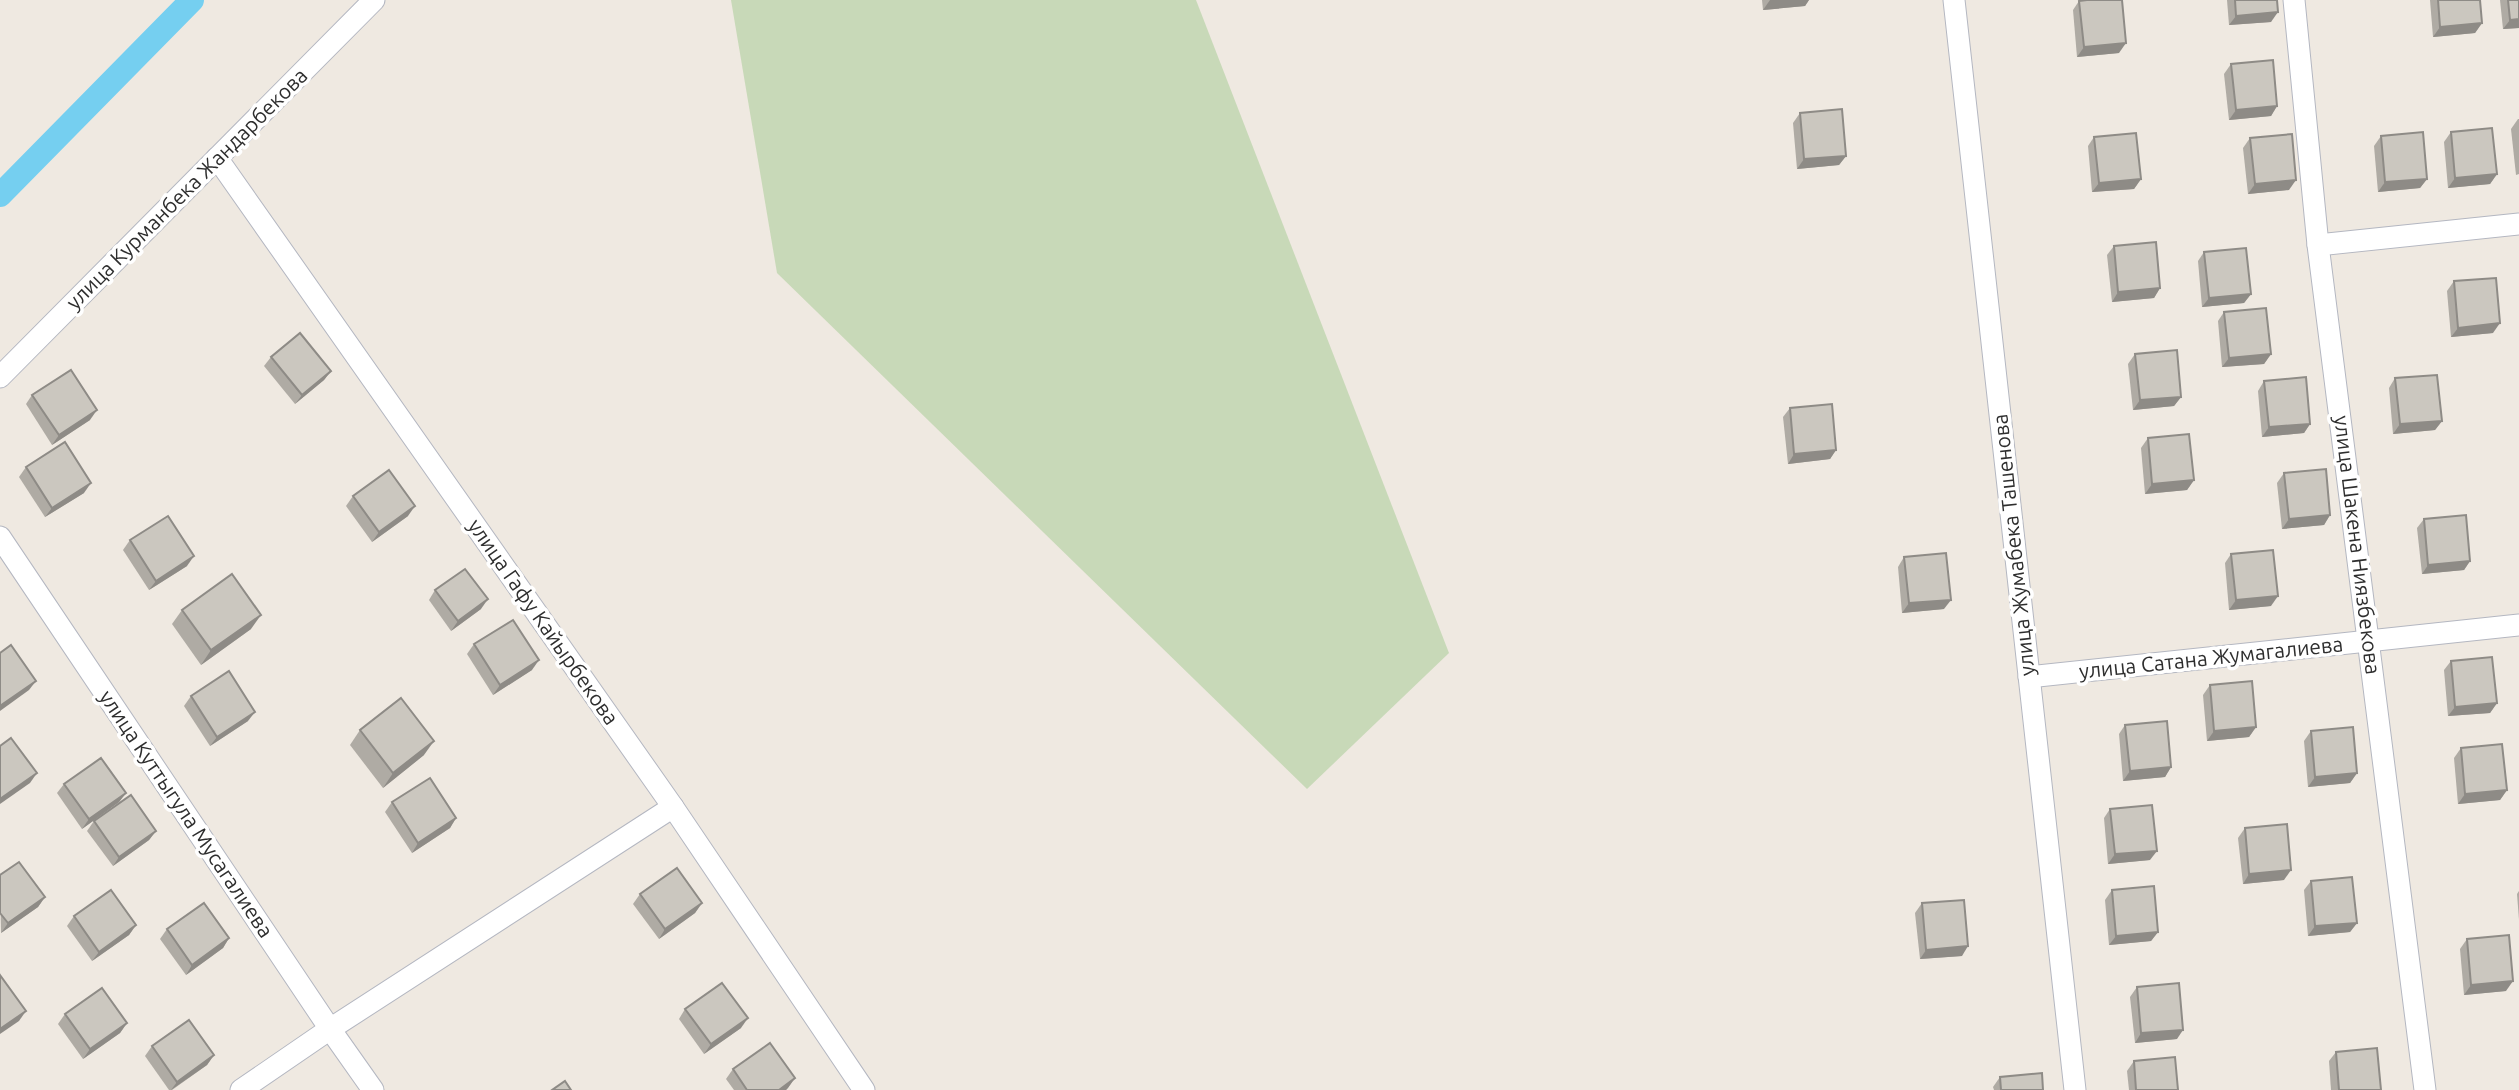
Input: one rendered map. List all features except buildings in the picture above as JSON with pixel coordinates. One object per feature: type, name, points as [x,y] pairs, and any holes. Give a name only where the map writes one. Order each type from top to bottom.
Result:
[{"type":"street","name":"улица Курманбека Жандарбекова","points":[[0,377],[374,0]]},
{"type":"street","name":"улица Жумабека Ташенова","points":[[1954,0],[2075,1090]]},
{"type":"street","name":"улица Шакена Ниязбекова","points":[[2294,0],[2318,245],[2425,1090]]},
{"type":"street","name":"улица Гафу Кайырбекова","points":[[217,158],[673,807],[864,1090]]},
{"type":"street","points":[[2318,245],[2519,223]]},
{"type":"street","name":"улица Куттыгула Мусагалиева","points":[[0,537],[373,1090]]},
{"type":"street","name":"улица Сатана Жумагалиева","points":[[2029,677],[2519,625]]},
{"type":"street","points":[[241,1090],[330,1029],[673,807]]},
{"type":"green space","points":[[731,0],[1196,0],[1449,653],[1307,789],[777,273]]},
{"type":"waterway","points":[[0,195],[192,0]]}]
